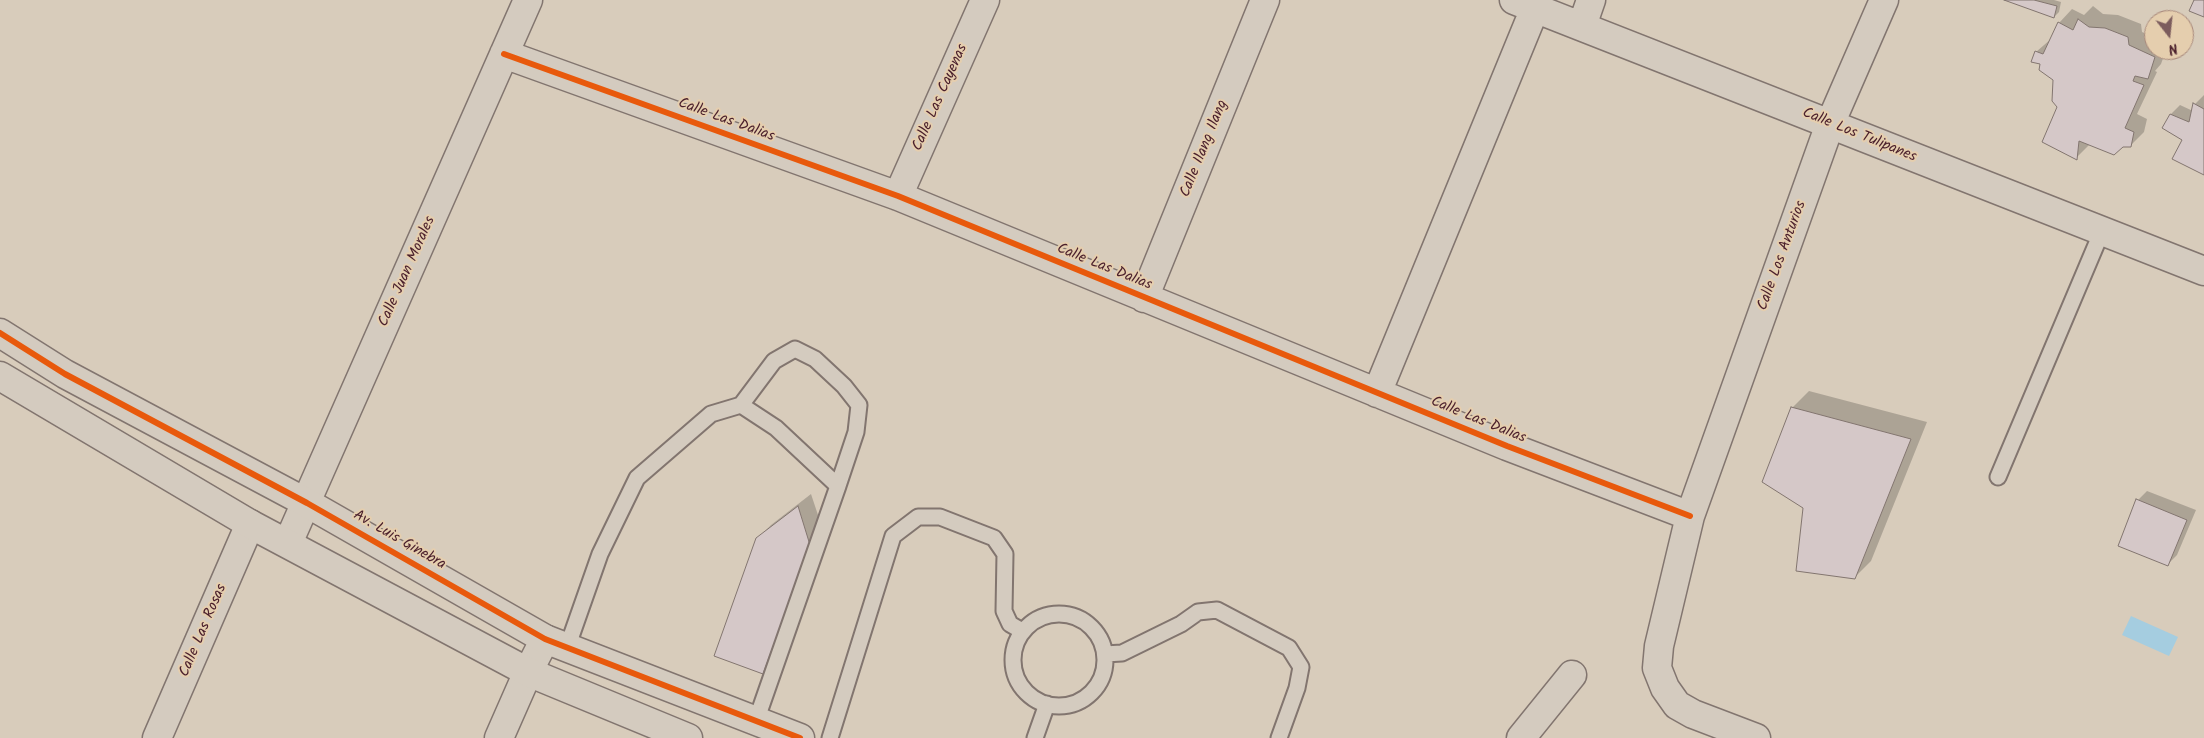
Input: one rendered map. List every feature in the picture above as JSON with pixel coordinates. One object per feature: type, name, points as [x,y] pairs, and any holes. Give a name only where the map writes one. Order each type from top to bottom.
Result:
[{"type":"street","name":"Calle Juan Morales","points":[[288,543],[528,0]]},
{"type":"street","name":"Calle Las Cayenas","points":[[898,196],[985,0]]},
{"type":"street","name":"Calle Ilang Ilang","points":[[1144,298],[1265,0]]},
{"type":"street","points":[[1582,26],[1592,0]]},
{"type":"street","name":"Calle Los Anturios","points":[[1756,738],[1677,706],[1665,688],[1657,668],[1659,646],[1690,516],[1830,124],[1884,0]]},
{"type":"street","points":[[1377,393],[1524,4]]},
{"type":"street","name":"Calle Los Tulipanes","points":[[1524,4],[2204,271]]},
{"type":"street","name":"Calle Las Dalias","points":[[504,54],[898,196],[1507,446],[1690,516]]},
{"type":"street","name":"Av. Luis Ginebra","points":[[0,334],[66,374],[306,503],[556,644],[800,738]]},
{"type":"street","points":[[0,376],[250,524],[528,672],[688,738]]},
{"type":"street","name":"Calle Las Rosas","points":[[157,738],[250,524]]},
{"type":"street","points":[[499,738],[528,672],[556,644]]},
{"type":"street","points":[[1520,738],[1572,675]]},
{"type":"lane","points":[[1998,477],[2102,231]]},
{"type":"lane","points":[[556,644],[637,478],[711,414],[741,405],[774,362],[795,349],[815,359],[844,386],[860,405],[856,432],[756,721]]},
{"type":"lane","points":[[741,405],[776,428],[838,486]]},
{"type":"lane","points":[[830,738],[893,536],[918,518],[940,517],[994,538],[1005,554],[1004,612],[1010,624],[1022,632]]},
{"type":"lane","points":[[1105,654],[1122,653],[1181,624],[1198,612],[1217,610],[1289,648],[1300,667],[1297,688],[1279,738]]},
{"type":"lane","points":[[1053,614],[1071,615],[1087,623],[1100,637],[1105,654],[1104,672],[1096,688],[1082,700],[1065,706],[1047,704],[1031,696],[1018,683],[1013,666],[1014,648],[1022,632],[1036,620],[1053,614]]},
{"type":"lane","points":[[1035,738],[1047,704]]},
{"type":"water","points":[[2131,616],[2178,637],[2169,656],[2122,635]]},
{"type":"building","points":[[2004,0],[2034,0],[2057,6],[2054,18]]},
{"type":"building","points":[[2194,0],[2204,0],[2204,17],[2194,13],[2194,10],[2189,10]]},
{"type":"building","points":[[2078,19],[2089,27],[2105,28],[2128,37],[2129,45],[2144,52],[2144,60],[2154,60],[2148,79],[2135,76],[2133,81],[2144,85],[2125,128],[2134,132],[2131,147],[2123,147],[2114,155],[2079,141],[2077,160],[2042,142],[2057,107],[2052,101],[2053,80],[2039,70],[2040,64],[2031,62],[2035,51],[2043,54],[2058,22],[2073,30]]},
{"type":"building","points":[[2193,103],[2204,109],[2204,175],[2172,159],[2182,140],[2162,128],[2170,114],[2189,122]]},
{"type":"building","points":[[1791,407],[1911,439],[1855,579],[1796,571],[1803,508],[1762,482]]},
{"type":"building","points":[[2136,499],[2187,520],[2168,566],[2118,546]]},
{"type":"building","points":[[798,506],[810,545],[763,674],[714,656],[756,538]]},
{"type":"cycle path","points":[[504,54],[898,196],[1507,446],[1690,516]]},
{"type":"cycle path","points":[[0,333],[65,374],[307,503],[545,639],[800,738]]}]
